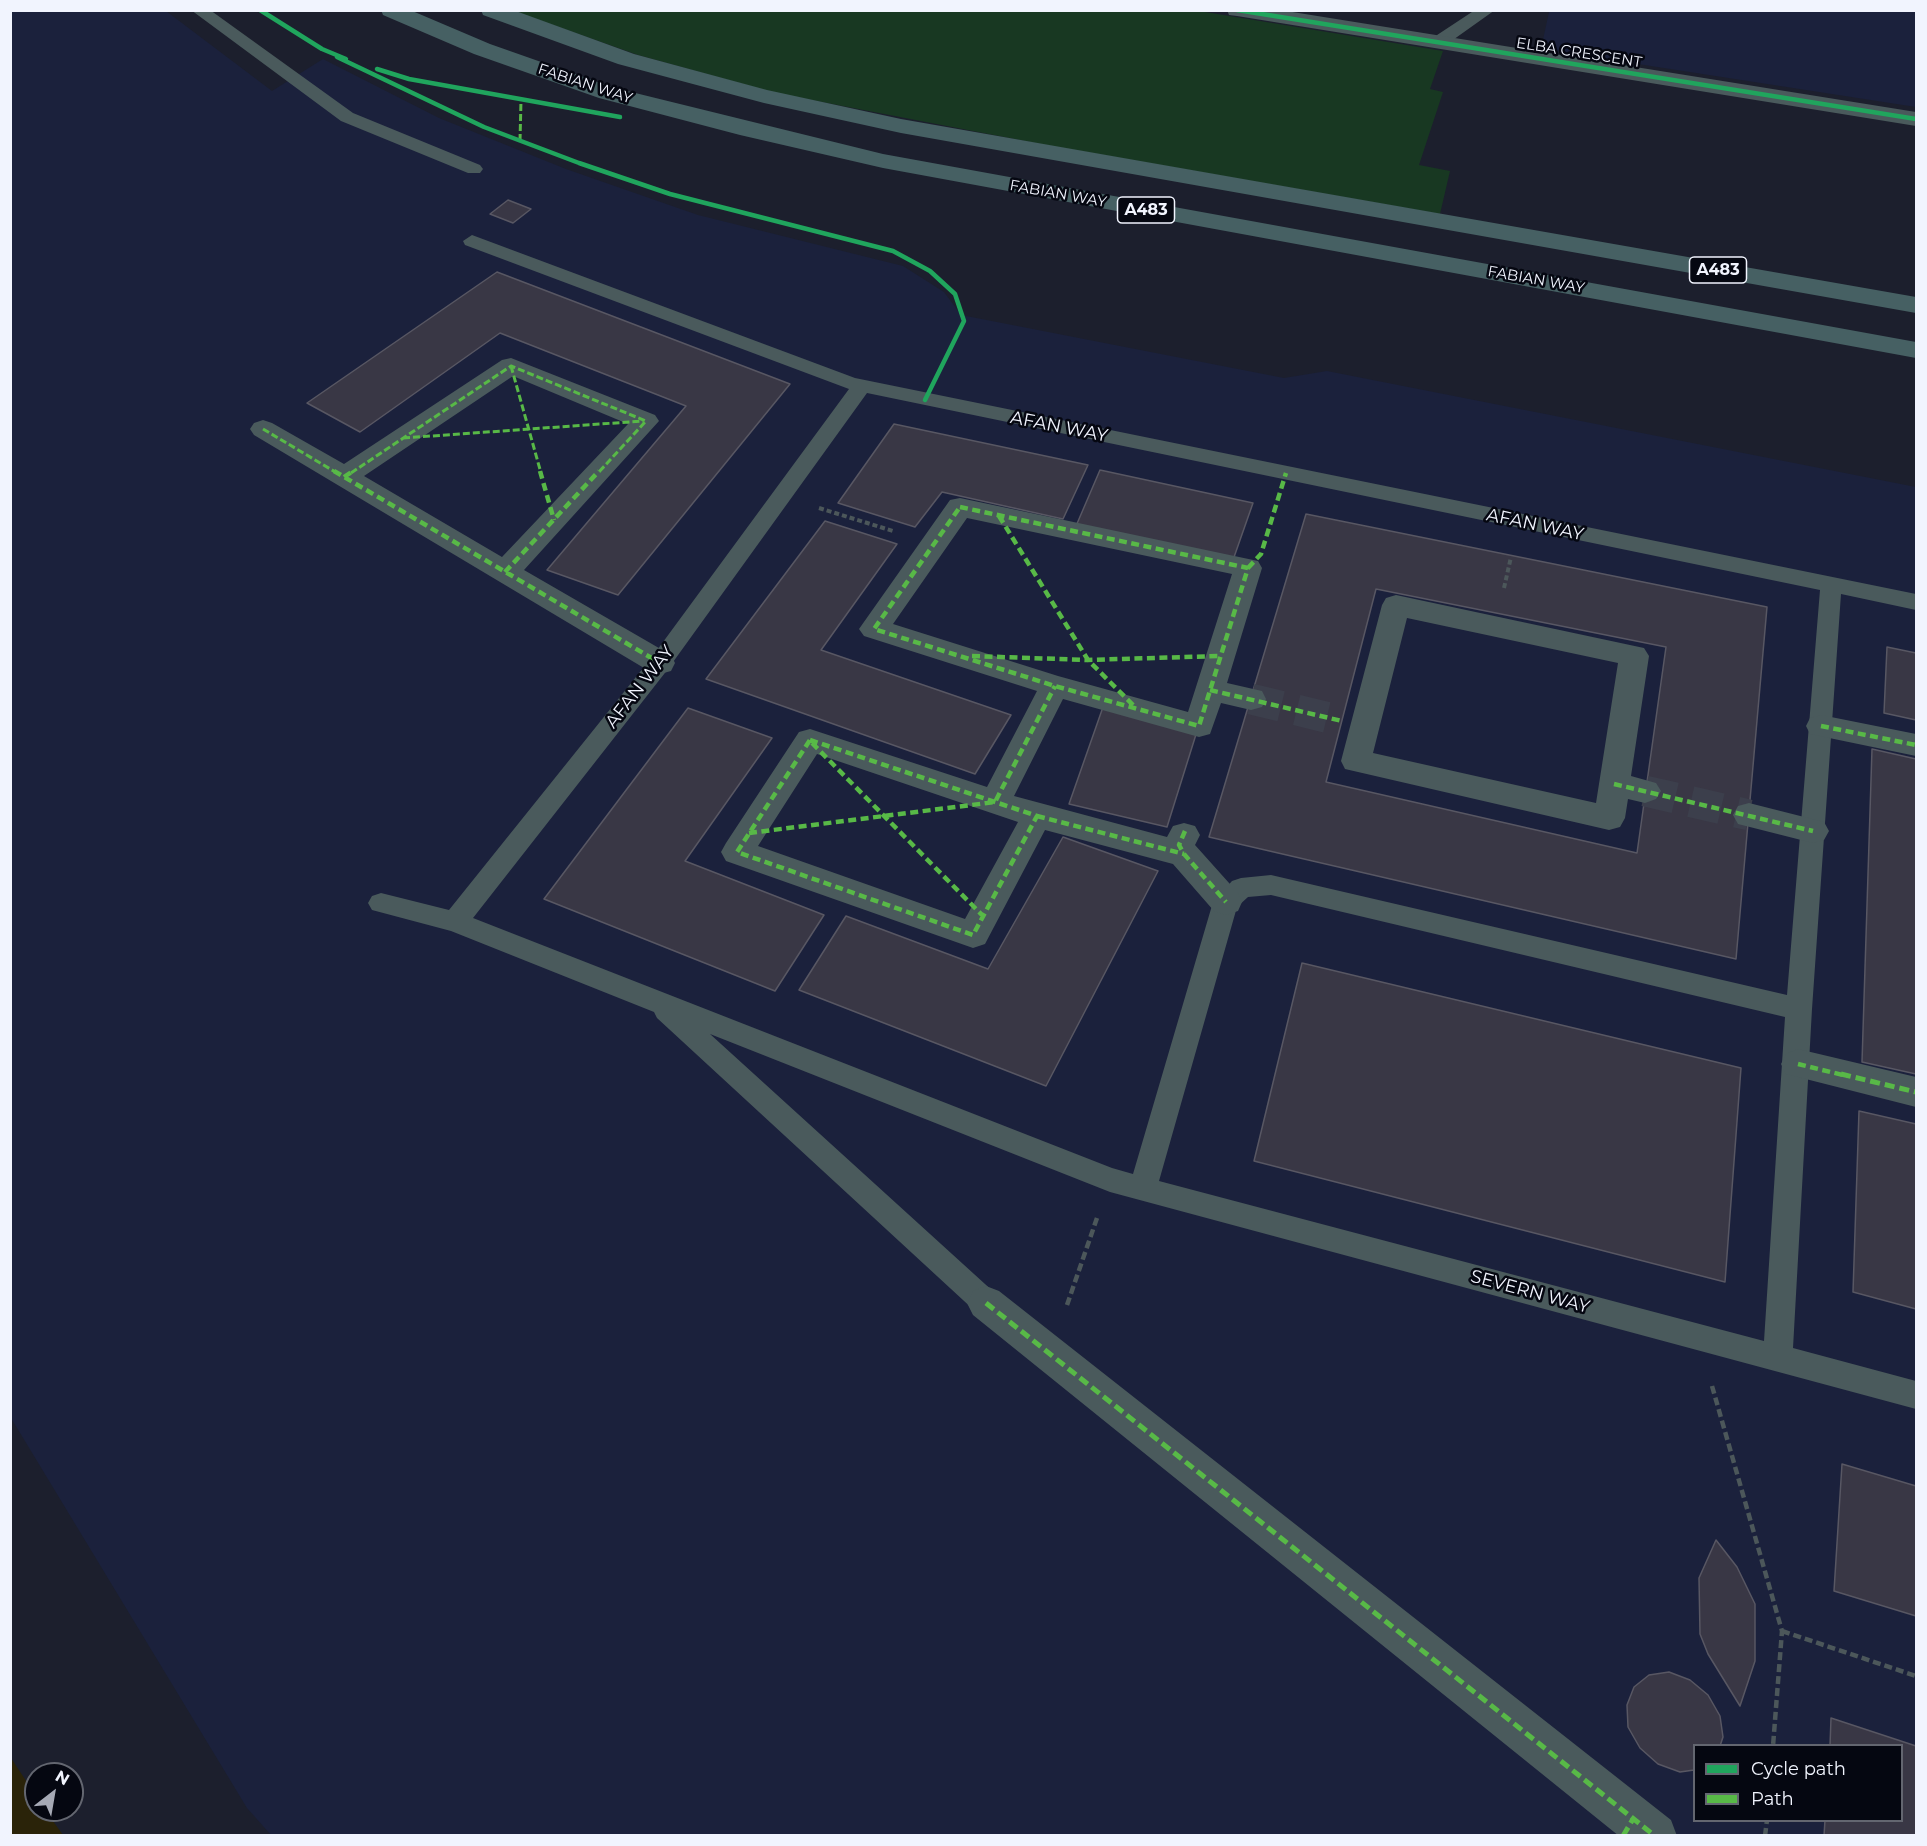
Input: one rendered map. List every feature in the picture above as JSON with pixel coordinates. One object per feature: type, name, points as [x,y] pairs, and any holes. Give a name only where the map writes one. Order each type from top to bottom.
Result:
[{"type":"highway","name":"FABIAN WAY","points":[[391,10],[482,49],[607,93],[740,128],[872,158],[1917,350]]},
{"type":"highway","name":"A483","points":[[492,10],[626,59],[764,96],[901,126],[1917,305]]},
{"type":"street","name":"ELBA CRESCENT","points":[[1237,10],[1917,119]]},
{"type":"street","points":[[344,477],[511,366],[646,421],[506,572]]},
{"type":"street","points":[[263,429],[660,663]]},
{"type":"street","points":[[960,507],[1248,568],[1199,726],[1055,686],[874,629],[934,543],[960,507]]},
{"type":"street","points":[[1396,605],[1497,626],[1634,656],[1609,819],[1356,761],[1396,605]]},
{"type":"street","points":[[995,802],[1055,686]]},
{"type":"street","points":[[1210,690],[1251,699]]},
{"type":"street","points":[[1821,726],[1917,746]]},
{"type":"street","points":[[1037,816],[973,935],[736,852],[810,741],[1037,816],[1185,842],[1226,903]]},
{"type":"street","points":[[1614,784],[1645,791]]},
{"type":"street","points":[[1749,815],[1813,831]]},
{"type":"street","points":[[1798,1064],[1917,1092]]},
{"type":"street","points":[[986,1303],[1637,1830]]},
{"type":"lane","points":[[199,10],[347,117],[474,169]]},
{"type":"lane","points":[[1437,43],[1487,10]]},
{"type":"lane","points":[[472,241],[862,386]]},
{"type":"lane","name":"AFAN WAY","points":[[454,922],[660,663],[862,386],[1917,602]]},
{"type":"lane","points":[[1778,1358],[1798,1064],[1799,1009],[1831,585]]},
{"type":"lane","points":[[1143,1188],[1226,903],[1240,888],[1271,885],[1799,1009]]},
{"type":"lane","name":"SEVERN WAY","points":[[381,903],[454,922],[1110,1180],[1917,1395]]},
{"type":"lane","points":[[654,1000],[986,1303]]},
{"type":"path","points":[[781,497],[934,543]]},
{"type":"path","points":[[1497,626],[1518,521]]},
{"type":"path","points":[[1050,1354],[1110,1180]]},
{"type":"path","points":[[1697,1336],[1782,1631],[1773,1744]]},
{"type":"path","points":[[1782,1631],[1917,1676]]},
{"type":"shaded area","points":[[11,11],[166,11],[272,91],[323,59],[439,118],[566,169],[698,215],[903,266],[944,292],[961,315],[1284,378],[1327,371],[1916,487],[1916,1835],[271,1835],[247,1808],[11,1418]]},
{"type":"shaded area","points":[[1547,11],[1916,11],[1916,107],[1541,49],[1549,12]]},
{"type":"green space","points":[[1193,10],[1443,51],[1430,89],[1443,92],[1419,165],[1450,171],[1440,214],[1051,146],[775,93],[638,55],[513,11]]},
{"type":"sand","points":[[11,1758],[24,1778],[24,1822],[54,1822],[63,1835],[11,1835]]},
{"type":"building","points":[[508,200],[531,209],[513,223],[490,214]]},
{"type":"building","points":[[497,272],[790,384],[618,595],[547,570],[686,406],[500,333],[360,432],[307,403]]},
{"type":"building","points":[[894,424],[1088,465],[1063,519],[942,492],[915,527],[838,503]]},
{"type":"building","points":[[1100,470],[1253,503],[1233,560],[1076,526]]},
{"type":"building","points":[[1306,514],[1767,607],[1736,959],[1209,837]],"holes":[[[1376,589],[1666,647],[1637,853],[1326,782]]]},
{"type":"building","points":[[825,521],[897,544],[821,650],[1011,715],[975,774],[706,679]]},
{"type":"building","points":[[1887,647],[1916,653],[1916,720],[1884,713]]},
{"type":"building","points":[[1103,707],[1198,728],[1167,827],[1069,804]]},
{"type":"building","points":[[688,708],[772,738],[685,861],[824,915],[775,991],[544,899]]},
{"type":"building","points":[[1872,749],[1916,759],[1916,1074],[1862,1062]]},
{"type":"building","points":[[1063,837],[1158,871],[1046,1086],[799,990],[846,916],[988,969]]},
{"type":"building","points":[[1302,963],[1741,1068],[1725,1282],[1254,1161]]},
{"type":"building","points":[[1859,1111],[1916,1124],[1916,1309],[1853,1292]]},
{"type":"building","points":[[1842,1464],[1916,1486],[1916,1616],[1834,1591]]},
{"type":"building","points":[[1716,1540],[1737,1567],[1755,1604],[1755,1661],[1740,1706],[1708,1654],[1700,1634],[1699,1578]]},
{"type":"building","points":[[1669,1672],[1690,1680],[1708,1695],[1720,1716],[1723,1737],[1721,1744],[1693,1744],[1693,1770],[1680,1772],[1658,1764],[1640,1748],[1628,1727],[1627,1705],[1634,1687],[1649,1675]]},
{"type":"building","points":[[1831,1718],[1916,1746],[1916,1836],[1824,1836],[1825,1822],[1903,1822],[1903,1744],[1830,1744]]},
{"type":"tunnel","points":[[1251,699],[1342,721]]},
{"type":"tunnel","points":[[1645,791],[1749,815]]},
{"type":"marked path","points":[[520,141],[521,100]]},
{"type":"marked path","points":[[511,366],[554,520]]},
{"type":"marked path","points":[[344,477],[511,366],[646,421],[505,572]]},
{"type":"marked path","points":[[403,438],[643,421]]},
{"type":"marked path","points":[[263,429],[660,663]]},
{"type":"marked path","points":[[1248,568],[960,507],[874,629],[1055,686],[1199,726],[1248,568],[1261,554],[1286,473]]},
{"type":"marked path","points":[[999,516],[1088,660],[1136,708]]},
{"type":"marked path","points":[[972,656],[1088,660],[1221,656]]},
{"type":"marked path","points":[[749,833],[995,802],[1055,686]]},
{"type":"marked path","points":[[1210,690],[1342,721]]},
{"type":"marked path","points":[[1821,726],[1916,745]]},
{"type":"marked path","points":[[1037,816],[973,935],[737,852],[810,740],[1037,816],[1184,854]]},
{"type":"marked path","points":[[812,743],[983,916]]},
{"type":"marked path","points":[[1614,784],[1813,831]]},
{"type":"marked path","points":[[1185,831],[1179,845],[1184,854],[1226,902]]},
{"type":"marked path","points":[[1798,1064],[1916,1092]]},
{"type":"marked path","points":[[986,1303],[1655,1836]]},
{"type":"marked path","points":[[1623,1836],[1633,1819]]},
{"type":"cycle path","points":[[260,10],[322,49],[346,59]]},
{"type":"cycle path","points":[[1237,10],[1916,119]]},
{"type":"cycle path","points":[[337,57],[484,127],[579,163],[670,194],[893,251],[930,271],[955,294],[964,321],[925,400]]},
{"type":"cycle path","points":[[377,69],[409,79],[620,117]]}]
